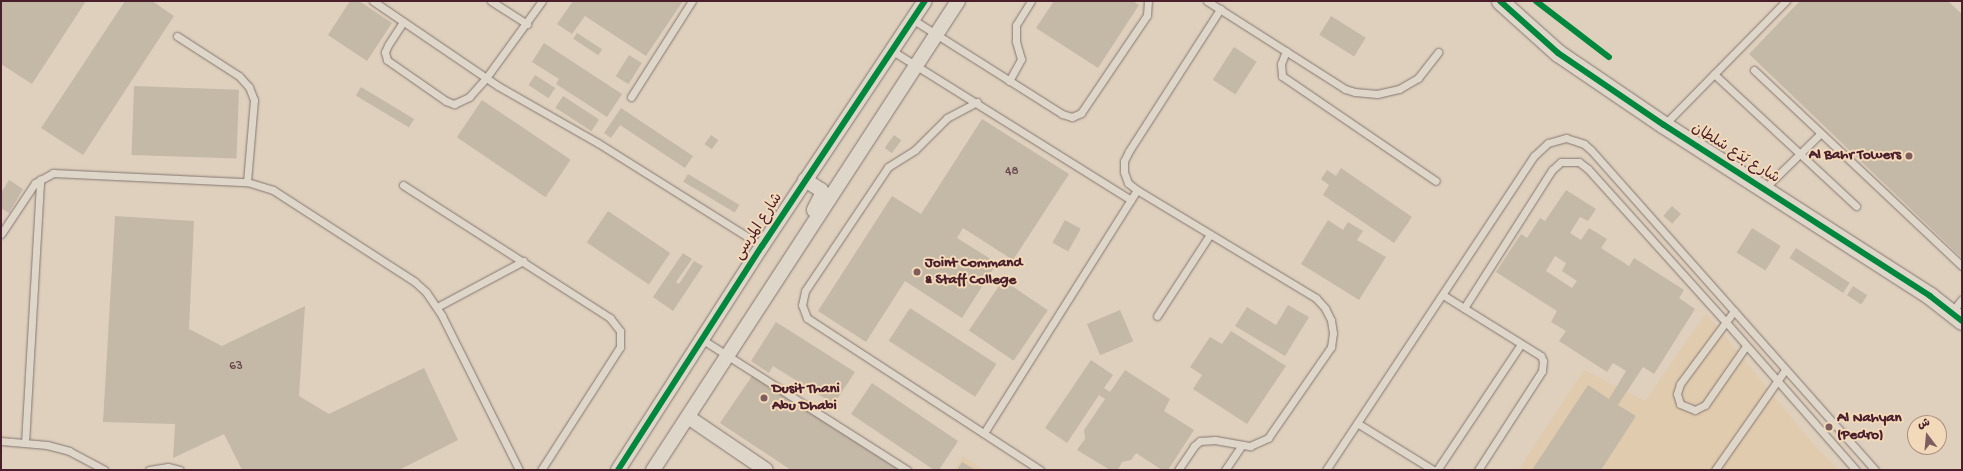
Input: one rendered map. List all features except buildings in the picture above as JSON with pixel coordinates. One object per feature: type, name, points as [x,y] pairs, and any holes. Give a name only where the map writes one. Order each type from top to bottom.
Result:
[{"type":"street","name":"شارع المرسى","points":[[618,470],[805,180],[924,1]]},
{"type":"street","points":[[653,470],[958,1]]},
{"type":"street","name":"شارع بَدَع سُلطان","points":[[1500,1],[1558,53],[1664,126],[1765,188],[1930,296],[1960,310]]},
{"type":"street","points":[[791,259],[790,246],[822,194],[819,188],[805,180]]},
{"type":"street","points":[[688,417],[766,470]]},
{"type":"lane","points":[[373,1],[486,78],[598,144],[762,246]]},
{"type":"lane","points":[[491,1],[527,24]]},
{"type":"lane","points":[[403,22],[385,52],[392,66],[446,102],[454,104],[469,97],[486,78],[527,24],[542,1]]},
{"type":"lane","points":[[630,97],[692,1]]},
{"type":"lane","points":[[1009,81],[1021,59],[1016,41],[1016,25],[1031,1]]},
{"type":"lane","points":[[912,19],[935,35],[1062,114],[1076,116],[1147,15],[1148,1]]},
{"type":"lane","points":[[1207,1],[1345,88],[1378,94],[1399,89],[1414,81],[1426,70],[1438,52]]},
{"type":"lane","points":[[1664,126],[1786,1]]},
{"type":"lane","points":[[1178,470],[1194,446],[1200,442],[1215,440],[1241,446],[1260,443],[1268,438],[1330,347],[1333,334],[1331,320],[1325,308],[1316,298],[1209,236],[1137,190],[1128,183],[1124,172],[1124,161],[1220,9]]},
{"type":"lane","points":[[177,36],[238,76],[249,86],[254,100],[247,182]]},
{"type":"lane","points":[[891,50],[977,102],[1131,200]]},
{"type":"lane","points":[[1286,51],[1281,64],[1282,76],[1436,181]]},
{"type":"lane","points":[[1754,70],[1962,266]]},
{"type":"lane","points":[[1714,74],[1856,206]]},
{"type":"lane","points":[[977,102],[947,118],[915,150],[888,167],[805,291],[802,305],[807,318],[1040,470]]},
{"type":"lane","points":[[1765,188],[1821,133]]},
{"type":"lane","points":[[1326,470],[1534,156],[1540,149],[1557,139],[1566,138],[1584,144],[1875,470]]},
{"type":"lane","points":[[1464,308],[1552,170],[1561,162],[1573,160],[1584,164],[1726,321],[1746,346],[1856,470]]},
{"type":"lane","points":[[1,234],[40,178],[60,173],[247,182],[286,196],[415,282],[437,307],[519,470]]},
{"type":"lane","points":[[25,443],[40,178]]},
{"type":"lane","points":[[403,185],[523,261],[610,318],[616,324],[621,339],[620,347],[541,470]]},
{"type":"lane","points":[[984,433],[1137,190]]},
{"type":"lane","points":[[1641,227],[1651,218]]},
{"type":"lane","points":[[1157,316],[1209,236]]},
{"type":"lane","points":[[437,307],[523,261]]},
{"type":"lane","points":[[1443,295],[1541,356],[1542,371],[1478,470]]},
{"type":"lane","points":[[1734,311],[1677,389],[1680,404],[1695,410],[1704,405],[1746,346]]},
{"type":"lane","points":[[703,340],[907,470]]},
{"type":"lane","points":[[1437,470],[1521,344]]},
{"type":"lane","points":[[1715,470],[1776,380],[1785,370]]},
{"type":"lane","points":[[1357,423],[1433,470]]},
{"type":"lane","points":[[1,441],[25,443],[69,451],[104,470]]},
{"type":"lane","points":[[1225,470],[1241,446]]},
{"type":"lane","points":[[149,470],[168,467],[180,470]]},
{"type":"shaded area","points":[[1706,313],[1814,445],[1839,470],[1518,470],[1584,370],[1645,401]]},
{"type":"shaded area","points":[[963,456],[983,470],[954,470]]},
{"type":"cycle path","points":[[618,470],[762,246],[925,1]]},
{"type":"cycle path","points":[[1500,1],[1558,53],[1664,125],[1930,296],[1962,321]]},
{"type":"cycle path","points":[[1536,1],[1609,57]]},
{"type":"place","name":"Al Bahr Towers","points":[[1909,156]]},
{"type":"place","name":"Joint Command & Staff College","points":[[917,272]]},
{"type":"place","name":"Dusit Thani Abu Dhabi","points":[[764,398]]},
{"type":"place","name":"Al Nahyan (Pedro)","points":[[1829,427]]}]
